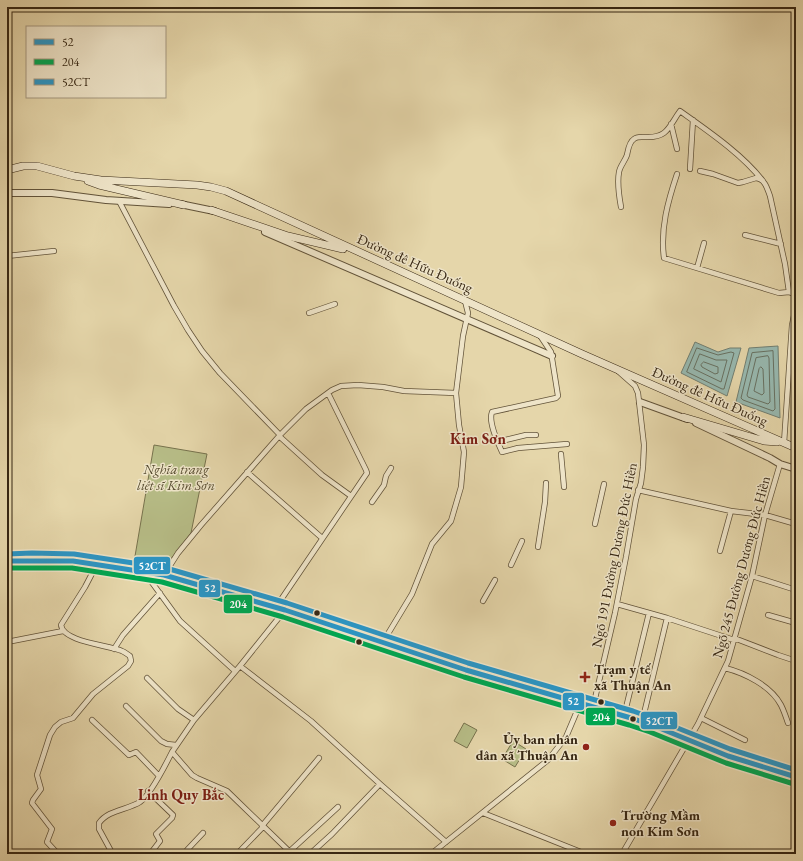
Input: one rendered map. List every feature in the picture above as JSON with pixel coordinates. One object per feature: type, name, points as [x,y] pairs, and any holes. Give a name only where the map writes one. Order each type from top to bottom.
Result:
[{"type":"highway","points":[[7,561],[73,560],[164,575],[276,607],[466,670],[624,716],[728,756],[796,777]]},
{"type":"main road","name":"Đường đê Hữu Đuống","points":[[7,170],[23,166],[37,166],[74,176],[127,182],[211,187],[226,191],[540,335],[796,448]]},
{"type":"main road","points":[[74,176],[99,185],[184,205]]},
{"type":"main road","points":[[211,210],[288,236],[357,252]]},
{"type":"main road","points":[[683,417],[764,441],[782,443]]},
{"type":"street","points":[[621,207],[619,172],[633,139],[637,137],[656,138],[661,136],[680,110],[723,143],[754,170],[767,187],[781,244],[789,292]]},
{"type":"street","points":[[690,168],[693,120]]},
{"type":"street","points":[[671,124],[677,149]]},
{"type":"street","points":[[700,171],[738,183],[756,178],[763,181]]},
{"type":"street","points":[[677,174],[668,202],[662,240],[664,258],[779,293],[789,292],[796,295]]},
{"type":"street","points":[[7,193],[52,193],[118,201],[184,205],[211,210],[468,316],[552,356]]},
{"type":"street","points":[[118,201],[174,306],[202,352],[279,435],[322,475],[351,496]]},
{"type":"street","points":[[745,235],[781,244]]},
{"type":"street","points":[[697,268],[704,243]]},
{"type":"street","points":[[7,256],[54,250]]},
{"type":"street","points":[[383,642],[412,594],[432,544],[451,521],[456,509],[461,487],[464,452],[459,425],[456,393],[468,316],[465,301]]},
{"type":"street","points":[[309,313],[336,304]]},
{"type":"street","points":[[468,316],[478,306]]},
{"type":"street","points":[[782,443],[792,325],[796,306]]},
{"type":"street","points":[[540,335],[552,356],[558,396],[556,398],[492,412],[490,416],[491,422],[497,442],[502,452],[518,448],[567,444]]},
{"type":"street","name":"Ngõ 191 Đường Dương Đức Hiền","points":[[593,707],[617,604],[637,490],[643,467],[644,445],[640,402],[636,388],[615,368]]},
{"type":"street","points":[[164,575],[182,547],[279,435],[306,409],[332,390],[341,386],[350,385],[383,387],[404,391],[456,393]]},
{"type":"street","points":[[276,607],[366,475],[366,470],[328,393]]},
{"type":"street","points":[[640,402],[683,417],[780,464],[796,469]]},
{"type":"street","points":[[497,442],[526,435],[536,435]]},
{"type":"street","points":[[561,454],[564,487]]},
{"type":"street","name":"Ngõ 245 Đường Dương Đức Hiền","points":[[622,854],[689,740],[725,668],[752,576],[765,515],[780,464]]},
{"type":"street","points":[[372,502],[384,485],[386,476],[391,468]]},
{"type":"street","points":[[247,472],[322,538]]},
{"type":"street","points":[[538,547],[545,502],[546,483]]},
{"type":"street","points":[[595,524],[604,484]]},
{"type":"street","points":[[637,490],[731,511],[765,515],[796,524]]},
{"type":"street","points":[[720,551],[731,511]]},
{"type":"street","points":[[511,565],[522,541]]},
{"type":"street","points":[[58,854],[47,842],[52,829],[32,803],[41,789],[37,775],[38,769],[50,735],[55,727],[61,722],[72,718],[93,694],[128,666],[131,661],[130,656],[122,651],[76,639],[61,629],[61,625],[97,564]]},
{"type":"street","points":[[144,572],[180,621],[235,671]]},
{"type":"street","points":[[752,576],[796,590]]},
{"type":"street","points":[[483,602],[495,580]]},
{"type":"street","points":[[114,649],[160,593]]},
{"type":"street","points":[[617,604],[734,639],[796,661]]},
{"type":"street","points":[[119,854],[111,851],[99,829],[100,822],[106,816],[143,799],[159,776],[176,745],[194,720],[285,610]]},
{"type":"street","points":[[624,716],[649,613]]},
{"type":"street","points":[[768,615],[796,623]]},
{"type":"street","points":[[642,722],[667,618]]},
{"type":"street","points":[[7,642],[64,631]]},
{"type":"street","points":[[240,666],[311,721],[446,842]]},
{"type":"street","points":[[725,668],[755,680],[769,690],[781,706],[788,723]]},
{"type":"street","points":[[147,678],[178,709],[194,720]]},
{"type":"street","points":[[431,854],[548,760],[566,736],[580,704]]},
{"type":"street","points":[[126,706],[161,741],[176,745]]},
{"type":"street","points":[[701,718],[744,740]]},
{"type":"street","points":[[92,720],[129,755],[136,752],[159,776]]},
{"type":"street","points":[[172,752],[192,775],[227,791],[291,852],[338,807]]},
{"type":"street","points":[[237,854],[263,826],[319,758]]},
{"type":"street","points":[[310,854],[332,834],[380,784]]},
{"type":"street","points":[[148,792],[173,815],[172,818],[157,831],[156,834],[160,841],[150,854]]},
{"type":"street","points":[[483,813],[586,854]]},
{"type":"street","points":[[187,854],[187,850],[203,833]]},
{"type":"street","points":[[794,854],[796,843]]},
{"type":"street","points":[[106,854],[111,851]]},
{"type":"green space","name":"Nghĩa trang liệt sĩ Kim Sơn","points":[[154,445],[207,454],[191,533],[164,568],[134,562]]},
{"type":"green space","points":[[464,723],[477,730],[467,748],[454,741]]},
{"type":"green space","points":[[513,741],[526,749],[515,767],[502,759]]},
{"type":"water","points":[[695,342],[718,352],[730,348],[741,348],[727,396],[681,373]]},
{"type":"water","points":[[778,346],[780,418],[736,402],[749,348]]},
{"type":"transit line","name":"52CT","points":[[7,554],[74,554],[166,568],[287,603],[468,663],[633,711],[730,749],[796,770]]},
{"type":"transit line","name":"52","points":[[7,561],[73,561],[164,575],[285,610],[466,670],[631,718],[728,756],[796,777]]},
{"type":"transit line","name":"204","points":[[7,568],[72,568],[162,582],[283,617],[464,677],[629,725],[726,763],[794,784]]},
{"type":"place","name":"Trạm y tế xã Thuận An","points":[[585,677]]},
{"type":"place","name":"Ủy ban nhân dân xã Thuận An","points":[[586,747]]},
{"type":"place","name":"Trường Mầm non Kim Sơn","points":[[613,823]]},
{"type":"district","name":"Kim Sơn","points":[[478,439]]},
{"type":"district","name":"Linh Quy Bắc","points":[[181,795]]}]
